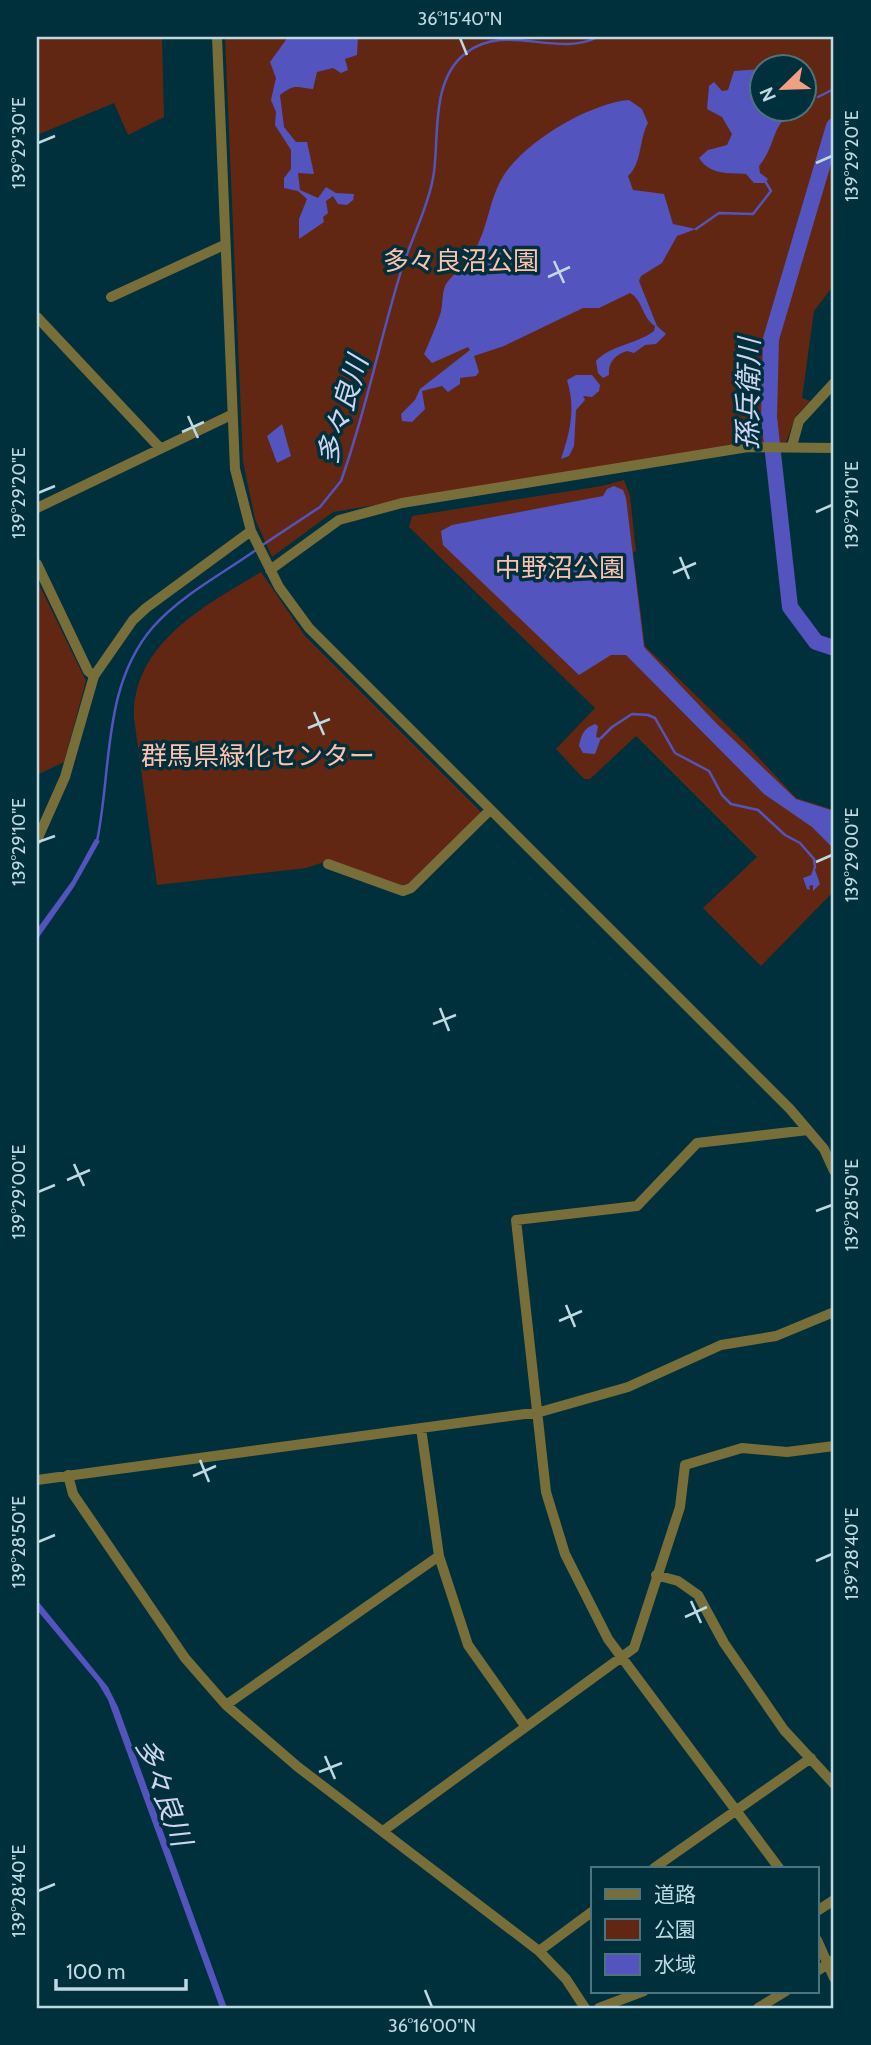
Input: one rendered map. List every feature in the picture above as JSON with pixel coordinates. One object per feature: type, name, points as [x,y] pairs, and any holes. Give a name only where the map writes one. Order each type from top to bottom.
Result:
[{"type":"street","points":[[217,37],[235,469],[252,533],[267,565],[309,628],[808,1130],[824,1149],[834,1171]]},
{"type":"street","points":[[111,297],[224,245]]},
{"type":"street","points":[[37,317],[160,448]]},
{"type":"street","points":[[789,446],[799,421],[834,383]]},
{"type":"street","points":[[37,508],[231,415]]},
{"type":"street","points":[[267,565],[339,520],[394,505],[762,446],[834,448]]},
{"type":"street","points":[[37,839],[65,777],[94,676],[139,614],[163,593],[252,533]]},
{"type":"street","points":[[37,564],[88,671],[94,676]]},
{"type":"street","points":[[328,864],[403,891],[411,888],[490,810]]},
{"type":"street","points":[[778,1867],[608,1639],[579,1584],[551,1514],[546,1492],[540,1412],[516,1220],[637,1206],[697,1143],[808,1130]]},
{"type":"street","points":[[37,1480],[540,1412],[628,1387],[721,1345],[776,1336],[834,1312]]},
{"type":"street","points":[[421,1428],[439,1556],[468,1645],[526,1727]]},
{"type":"street","points":[[383,1831],[634,1648],[680,1507],[684,1465],[742,1448],[787,1452],[834,1446]]},
{"type":"street","points":[[68,1475],[73,1494],[178,1647],[226,1705],[298,1767],[539,1951],[566,1979],[585,2008]]},
{"type":"street","points":[[226,1705],[439,1556]]},
{"type":"street","points":[[656,1575],[678,1581],[698,1595],[724,1643],[784,1730],[834,1784]]},
{"type":"street","points":[[655,1867],[811,1758]]},
{"type":"street","points":[[818,1910],[834,1900]]},
{"type":"street","points":[[539,1951],[591,1912]]},
{"type":"street","points":[[818,1942],[831,1962],[834,1978]]},
{"type":"street","points":[[599,2008],[639,1993]]},
{"type":"street","points":[[758,2008],[783,1993]]},
{"type":"green space","points":[[37,37],[162,37],[164,117],[128,135],[114,103],[37,135]]},
{"type":"green space","name":"多々良沼公園","points":[[225,37],[834,37],[834,285],[814,311],[802,398],[810,401],[796,416],[786,442],[759,442],[333,512],[272,557],[255,519],[243,461]]},
{"type":"green space","name":"中野沼公園","points":[[624,480],[630,496],[636,551],[633,552],[645,646],[746,744],[796,798],[834,810],[834,891],[761,966],[703,908],[757,857],[636,736],[590,779],[584,779],[556,749],[595,708],[409,527],[412,516],[602,486]]},
{"type":"green space","name":"群馬県緑化センター","points":[[261,572],[305,636],[482,813],[408,885],[403,886],[330,860],[306,868],[157,885],[134,718],[137,692],[145,668],[176,629],[218,598]]},
{"type":"green space","points":[[37,580],[86,681],[64,762],[37,775]]},
{"type":"water","points":[[288,37],[358,37],[357,55],[345,59],[348,70],[341,73],[333,68],[317,72],[313,89],[293,88],[280,95],[284,127],[296,142],[307,142],[314,174],[298,173],[300,190],[318,198],[326,187],[336,193],[354,194],[353,200],[347,205],[338,204],[333,196],[326,201],[328,213],[323,217],[324,222],[299,239],[299,219],[307,199],[298,191],[284,188],[284,178],[291,169],[291,150],[275,125],[276,112],[271,100],[276,78],[270,62]]},
{"type":"water","points":[[748,70],[748,122],[781,122],[759,166],[760,173],[768,179],[765,183],[754,183],[746,174],[726,173],[708,168],[699,158],[708,150],[727,145],[732,134],[722,117],[707,109],[709,86],[714,82],[722,91],[728,90],[734,71]]},
{"type":"water","points":[[629,100],[642,109],[648,123],[636,165],[628,176],[633,190],[664,194],[673,224],[696,229],[677,236],[662,263],[641,276],[639,281],[657,326],[666,334],[656,344],[645,345],[634,353],[627,351],[619,355],[611,363],[609,375],[603,378],[598,373],[596,361],[608,352],[654,331],[655,326],[647,318],[638,300],[630,293],[599,308],[583,308],[504,346],[474,356],[479,372],[476,376],[460,378],[460,384],[448,392],[442,386],[422,391],[425,409],[412,422],[402,421],[401,414],[415,400],[420,389],[470,350],[468,347],[432,363],[424,354],[440,314],[445,287],[476,248],[498,186],[507,171],[536,142],[574,118],[593,109]]},
{"type":"water","points":[[576,375],[592,375],[600,385],[599,391],[592,397],[583,396],[585,400],[576,410],[574,446],[569,456],[561,459],[571,420],[567,380]]},
{"type":"water","points":[[282,424],[291,456],[277,463],[267,436]]},
{"type":"water","points":[[614,486],[623,490],[626,498],[644,647],[716,723],[796,799],[834,811],[834,849],[812,827],[764,794],[626,655],[611,655],[579,675],[443,545],[441,531],[452,525],[603,496],[607,489]]},
{"type":"water","points":[[595,724],[598,726],[596,737],[601,738],[595,754],[583,753],[579,746],[582,735]]},
{"type":"water","points":[[95,839],[100,841],[74,887],[37,940],[37,929],[72,881]]},
{"type":"water","points":[[814,867],[820,884],[813,891],[813,885],[809,886],[810,890],[807,889],[803,878],[811,875]]},
{"type":"water","points":[[37,1600],[108,1687],[118,1707],[227,2008],[220,2008],[108,1700],[98,1683],[37,1610]]},
{"type":"waterway","name":"多々良川","points":[[261,546],[320,507],[341,481],[402,268],[429,195],[442,92],[455,64],[481,44],[498,40],[565,44],[598,37]]},
{"type":"waterway","points":[[818,97],[834,89]]},
{"type":"waterway","name":"孫兵衛川","points":[[834,126],[771,339],[769,417],[790,607],[816,642],[834,648]]},
{"type":"waterway","points":[[696,229],[719,213],[753,214],[771,191],[765,181]]},
{"type":"waterway","name":"多々良川","points":[[97,841],[117,702],[125,675],[137,650],[153,627],[176,605],[256,550]]},
{"type":"waterway","points":[[601,738],[632,714],[655,718],[675,753],[709,771],[722,795],[731,804],[758,810],[785,835],[800,843],[814,859],[815,868]]}]
